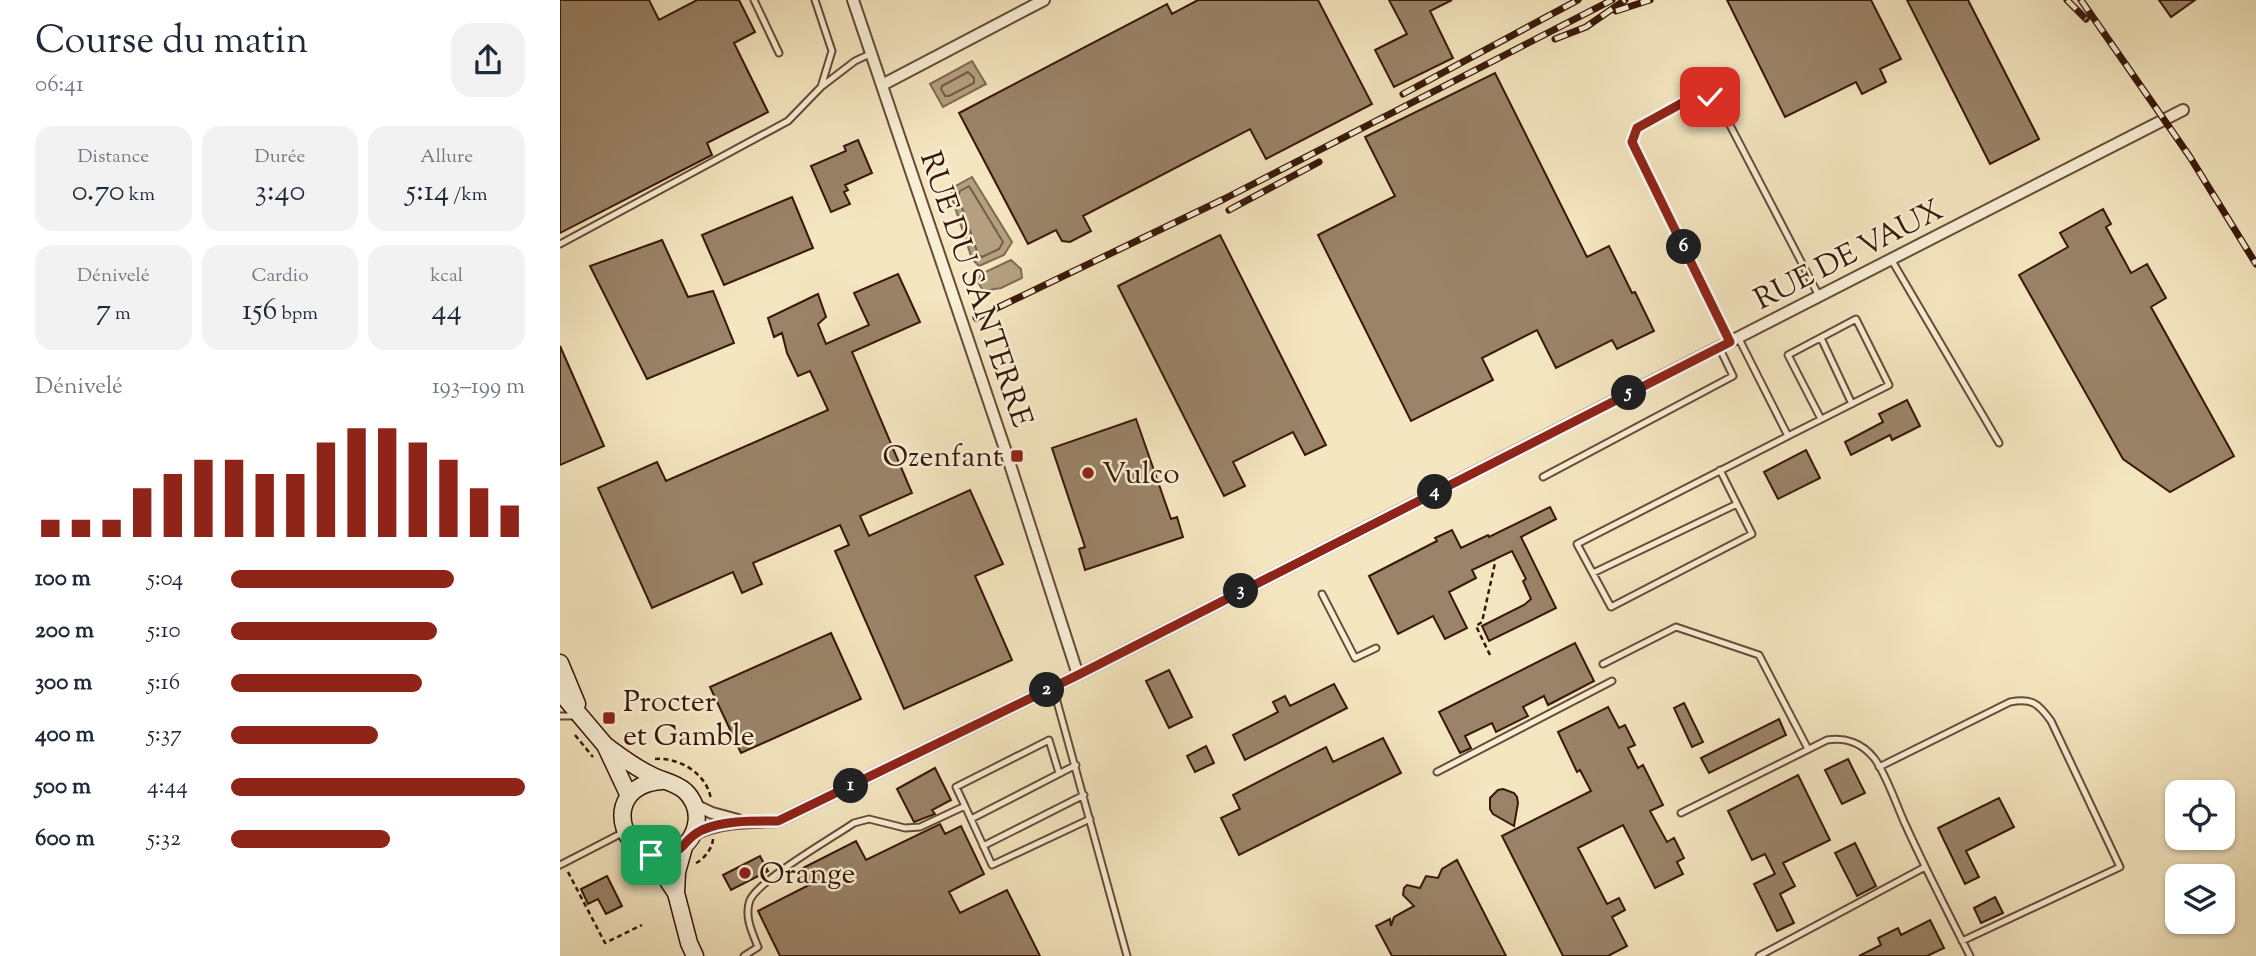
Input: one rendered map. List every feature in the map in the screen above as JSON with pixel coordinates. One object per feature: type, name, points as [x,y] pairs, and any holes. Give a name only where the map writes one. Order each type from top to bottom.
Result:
[{"type":"main road","points":[[560,663],[582,716]]},
{"type":"main road","points":[[560,692],[606,746],[629,796]]},
{"type":"main road","points":[[606,746],[638,768],[682,788],[695,804],[697,825],[677,872],[676,893],[686,934],[695,956]]},
{"type":"main road","points":[[662,781],[638,787],[629,796],[622,813],[625,832],[640,850],[651,855],[674,853],[689,841]]},
{"type":"main road","points":[[651,855],[676,893]]},
{"type":"street","name":"RUE DU SANTERRE","points":[[853,0],[1078,675]]},
{"type":"street","points":[[882,85],[1044,0]]},
{"type":"street","name":"RUE DE VAUX","points":[[689,841],[713,826],[778,821],[1078,675],[2183,110]]},
{"type":"street","name":"RUE DE VAUX","points":[[695,804],[712,813],[744,822]]},
{"type":"lane","points":[[754,0],[779,53]]},
{"type":"lane","points":[[815,0],[832,51],[821,87]]},
{"type":"lane","points":[[560,244],[788,121],[821,87],[855,61],[871,53]]},
{"type":"lane","points":[[1788,436],[1729,342],[1632,142],[1637,128],[1693,97],[1710,97],[1720,106],[1819,296]]},
{"type":"lane","points":[[1891,259],[1998,443]]},
{"type":"lane","points":[[1720,470],[1752,534],[1611,607],[1577,544],[1720,470],[1889,385],[1856,319],[1788,355],[1821,419]]},
{"type":"lane","points":[[1821,338],[1852,404]]},
{"type":"lane","points":[[1543,477],[1733,376],[1729,342]]},
{"type":"lane","points":[[1593,573],[1737,504]]},
{"type":"lane","points":[[1322,594],[1355,659],[1376,649]]},
{"type":"lane","points":[[1603,664],[1676,627],[1759,655],[1808,749]]},
{"type":"lane","points":[[1437,772],[1612,681]]},
{"type":"lane","points":[[1053,687],[1127,956]]},
{"type":"lane","points":[[1879,767],[2010,702],[2024,699],[2040,706],[2051,721],[2120,867],[1962,941]]},
{"type":"lane","points":[[560,716],[582,716]]},
{"type":"lane","points":[[1059,773],[1049,740],[956,787],[992,865],[1090,819]]},
{"type":"lane","points":[[1681,813],[1826,740],[1849,741],[1863,747],[1879,767],[1970,956]]},
{"type":"lane","points":[[971,818],[1076,765]]},
{"type":"lane","points":[[983,846],[1084,795]]},
{"type":"lane","points":[[744,956],[758,947],[748,921],[750,901],[760,885],[854,823],[869,819],[905,828],[920,827],[965,806]]},
{"type":"lane","points":[[562,864],[625,832]]},
{"type":"lane","points":[[1759,956],[1925,867]]},
{"type":"path","points":[[1490,655],[1476,626],[1482,622],[1494,560]]},
{"type":"path","points":[[677,872],[700,861],[713,844],[713,835]]},
{"type":"path","points":[[562,864],[605,943],[642,925]]},
{"type":"water","points":[[972,61],[986,84],[943,107],[930,84]]},
{"type":"water","points":[[972,177],[1012,242],[1004,255],[979,266],[972,259],[951,195],[954,187]]},
{"type":"water","points":[[1011,260],[1021,269],[1022,278],[1001,288],[983,291],[978,282],[981,274]]},
{"type":"building","points":[[560,0],[649,0],[659,20],[697,0],[739,0],[755,32],[734,43],[768,112],[707,143],[712,155],[560,233]]},
{"type":"building","points":[[1198,0],[1318,0],[1372,104],[1266,159],[1250,129],[1083,216],[1091,231],[1070,242],[1062,241],[1056,230],[1028,244],[959,113],[1167,4],[1172,14]]},
{"type":"building","points":[[1389,0],[1452,0],[1430,11],[1453,58],[1394,87],[1375,50],[1407,34]]},
{"type":"building","points":[[1727,0],[1871,0],[1901,59],[1880,69],[1886,82],[1862,94],[1856,82],[1785,117]]},
{"type":"building","points":[[1907,0],[1968,0],[2039,139],[1990,164]]},
{"type":"building","points":[[2159,0],[2195,0],[2171,17]]},
{"type":"building","points":[[1495,73],[1587,257],[1609,246],[1654,331],[1617,349],[1612,340],[1556,368],[1537,330],[1482,358],[1493,380],[1411,421],[1318,235],[1395,196],[1365,137]]},
{"type":"building","points":[[858,140],[872,173],[845,185],[848,190],[844,192],[850,204],[831,212],[811,166],[846,151],[844,146]]},
{"type":"building","points":[[792,197],[813,248],[724,285],[702,235]]},
{"type":"building","points":[[2103,209],[2111,224],[2106,227],[2131,273],[2147,264],[2166,298],[2151,307],[2234,456],[2170,492],[2123,459],[2019,275],[2068,247],[2060,233]]},
{"type":"building","points":[[1220,235],[1326,445],[1305,455],[1293,432],[1233,462],[1245,486],[1224,496],[1118,286]]},
{"type":"building","points":[[662,240],[688,297],[713,291],[734,343],[647,379],[590,266]]},
{"type":"building","points":[[898,274],[920,322],[852,352],[912,493],[860,516],[869,536],[970,490],[1003,564],[975,576],[1012,660],[904,709],[835,551],[849,545],[840,525],[753,563],[762,584],[742,593],[733,572],[652,608],[598,488],[657,462],[666,481],[828,410],[810,371],[798,376],[787,353],[782,333],[774,337],[768,318],[818,294],[826,317],[818,324],[826,344],[869,325],[854,293]]},
{"type":"building","points":[[560,346],[604,446],[560,465]]},
{"type":"building","points":[[1907,400],[1920,426],[1892,440],[1890,435],[1851,455],[1845,442],[1883,422],[1879,414]]},
{"type":"building","points":[[1136,419],[1171,519],[1177,517],[1183,537],[1085,570],[1079,549],[1085,547],[1052,448]]},
{"type":"building","points":[[1806,450],[1820,478],[1778,499],[1764,472]]},
{"type":"building","points":[[1550,507],[1556,519],[1521,537],[1556,608],[1489,641],[1482,626],[1531,599],[1523,581],[1526,579],[1512,551],[1472,570],[1476,578],[1449,592],[1467,628],[1445,639],[1433,616],[1398,634],[1369,576],[1437,541],[1435,538],[1452,530],[1461,548]]},
{"type":"building","points":[[831,633],[861,699],[741,753],[710,687]]},
{"type":"building","points":[[1575,643],[1594,681],[1548,705],[1544,696],[1523,707],[1528,716],[1496,732],[1492,723],[1465,736],[1471,748],[1460,753],[1439,712]]},
{"type":"building","points":[[1169,670],[1192,717],[1169,728],[1146,681]]},
{"type":"building","points":[[1334,684],[1347,708],[1245,760],[1233,735],[1278,712],[1273,702],[1285,696],[1290,706]]},
{"type":"building","points":[[1684,703],[1703,742],[1692,747],[1674,708]]},
{"type":"building","points":[[1608,707],[1619,728],[1625,725],[1635,745],[1628,748],[1638,768],[1643,765],[1663,805],[1650,811],[1667,842],[1674,838],[1684,858],[1677,862],[1683,874],[1655,888],[1623,825],[1578,848],[1607,904],[1619,898],[1625,910],[1612,917],[1627,946],[1608,956],[1563,956],[1502,836],[1591,791],[1580,770],[1577,772],[1558,732]]},
{"type":"building","points":[[1779,719],[1786,735],[1709,773],[1701,758]]},
{"type":"building","points":[[1383,738],[1401,773],[1239,855],[1221,818],[1240,809],[1233,795],[1326,747],[1333,762]]},
{"type":"building","points":[[1206,746],[1214,763],[1195,772],[1187,756]]},
{"type":"building","points":[[1848,759],[1865,793],[1842,804],[1825,770]]},
{"type":"building","points":[[935,768],[951,800],[932,810],[935,814],[914,822],[897,789]]},
{"type":"building","points":[[1798,775],[1830,840],[1783,863],[1795,886],[1780,894],[1794,923],[1777,931],[1754,884],[1775,874],[1765,854],[1752,860],[1728,811]]},
{"type":"building","points":[[1503,789],[1517,797],[1514,826],[1493,814],[1490,809],[1490,798]]},
{"type":"building","points":[[1999,798],[2014,827],[1966,851],[1979,877],[1965,884],[1938,828]]},
{"type":"building","points":[[940,824],[945,834],[961,826],[984,874],[949,892],[960,913],[1007,890],[1040,956],[780,956],[758,911],[811,884],[803,868],[856,841],[866,860]]},
{"type":"building","points":[[1855,843],[1876,886],[1857,896],[1835,853]]},
{"type":"building","name":"Orange","points":[[760,856],[768,871],[731,890],[723,875]]},
{"type":"building","points":[[1457,860],[1506,956],[1392,956],[1376,926],[1390,919],[1391,926],[1394,917],[1414,906],[1403,895],[1407,885],[1420,888],[1426,876],[1438,878],[1442,869]]},
{"type":"building","points":[[607,876],[622,906],[606,914],[598,899],[588,904],[581,889]]},
{"type":"building","points":[[1995,897],[2003,913],[1981,923],[1974,908]]},
{"type":"building","points":[[1930,920],[1944,948],[1927,956],[1859,956],[1881,945],[1878,938],[1898,928],[1901,935]]},
{"type":"railway","points":[[1403,94],[1578,0]]},
{"type":"railway","points":[[976,318],[1224,199],[1612,0]]},
{"type":"railway","points":[[1555,39],[1586,27],[1625,0]]},
{"type":"railway","points":[[1616,11],[1650,0]]},
{"type":"railway","points":[[2067,0],[2086,19]]},
{"type":"railway","points":[[2081,0],[2190,157],[2256,264]]},
{"type":"railway","points":[[1229,210],[1319,162]]},
{"type":"place","name":"Ozenfant","points":[[1017,456]]},
{"type":"place","name":"Vulco","points":[[1088,473]]},
{"type":"place","name":"Procter et Gamble","points":[[609,718]]},
{"type":"place","name":"Orange","points":[[745,873]]},
{"type":"route","points":[[651,855],[674,853],[684,847],[694,835],[713,826],[778,821],[1078,675],[1730,342],[1632,142],[1637,128],[1693,97],[1710,97]]}]
